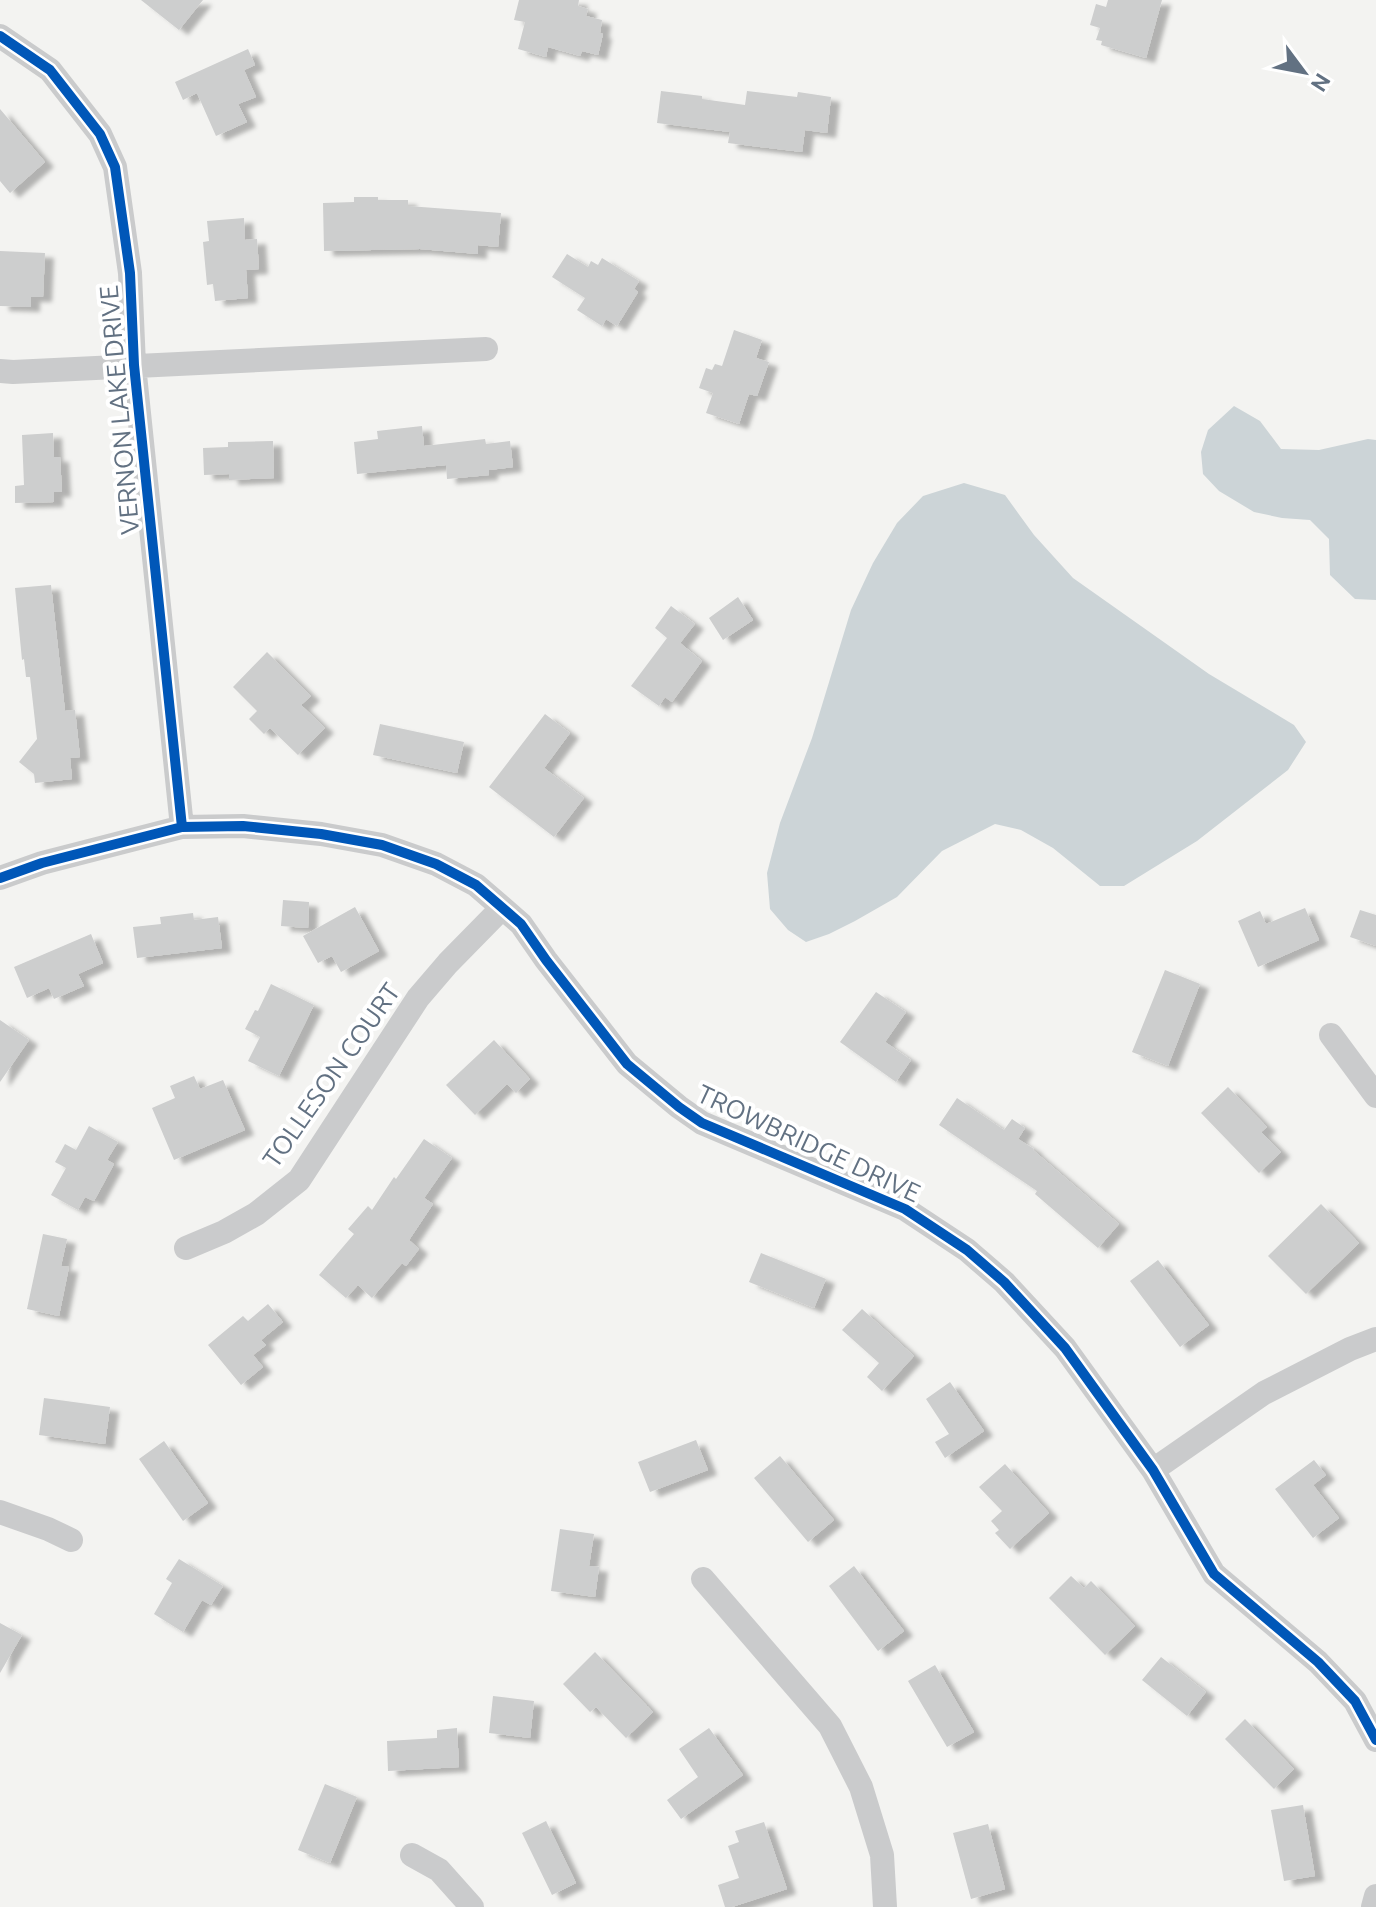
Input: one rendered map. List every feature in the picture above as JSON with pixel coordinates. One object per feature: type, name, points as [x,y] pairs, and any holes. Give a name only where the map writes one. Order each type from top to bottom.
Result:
[{"type":"street","name":"VERNON LAKE DRIVE","points":[[0,36],[50,70],[100,134],[115,167],[130,273],[134,365],[182,827]]},
{"type":"street","points":[[0,371],[486,349]]},
{"type":"street","name":"TROWBRIDGE DRIVE","points":[[0,878],[42,863],[182,827],[243,826],[321,834],[382,845],[436,864],[476,885],[521,924],[627,1064],[679,1107],[702,1123],[905,1209],[967,1250],[1004,1282],[1065,1348],[1153,1470],[1214,1574],[1318,1662],[1355,1701],[1376,1740]]},
{"type":"street","name":"TOLLESON COURT","points":[[186,1248],[256,1214],[299,1180],[418,998],[502,908]]},
{"type":"street","points":[[1331,1035],[1376,1096]]},
{"type":"street","points":[[1153,1470],[1264,1393],[1376,1339]]},
{"type":"street","points":[[0,1512],[71,1540]]},
{"type":"street","points":[[703,1579],[830,1726],[861,1787],[882,1855],[885,1907]]},
{"type":"street","points":[[412,1855],[439,1870],[472,1907]]},
{"type":"street","points":[[1373,1907],[1376,1896]]},
{"type":"shaded area","points":[[1234,406],[1260,421],[1281,449],[1319,450],[1376,440],[1376,600],[1355,599],[1330,575],[1329,539],[1310,520],[1254,512],[1219,491],[1203,474],[1201,452],[1208,430]]},
{"type":"shaded area","points":[[964,483],[1005,495],[1034,535],[1073,578],[1209,674],[1294,725],[1306,742],[1288,770],[1197,841],[1124,886],[1100,886],[1053,848],[1021,830],[995,824],[942,851],[897,897],[829,934],[806,942],[788,930],[770,909],[767,873],[780,823],[812,738],[851,610],[873,563],[897,523],[923,496]]},
{"type":"building","points":[[141,0],[203,0],[179,30]]},
{"type":"building","points":[[519,0],[579,0],[578,6],[588,9],[586,16],[602,20],[600,33],[603,34],[598,55],[582,51],[580,56],[548,47],[546,57],[518,49],[525,22],[514,20]]},
{"type":"building","points":[[1108,0],[1162,0],[1146,58],[1101,45],[1102,41],[1096,40],[1100,28],[1090,25],[1096,4],[1106,7]]},
{"type":"building","points":[[248,49],[255,65],[244,70],[256,97],[238,104],[247,122],[216,136],[197,93],[183,100],[175,82]]},
{"type":"building","points":[[661,91],[745,105],[747,91],[797,97],[798,92],[831,97],[827,133],[805,130],[802,152],[728,143],[730,132],[657,123]]},
{"type":"building","points":[[0,109],[45,162],[10,193],[0,181]]},
{"type":"building","points":[[354,197],[408,200],[408,206],[501,213],[498,247],[478,245],[478,254],[420,249],[324,251],[323,203],[354,202]]},
{"type":"building","points":[[244,218],[245,240],[257,239],[259,269],[246,270],[248,298],[215,301],[213,284],[207,285],[203,242],[209,241],[207,221]]},
{"type":"building","points":[[0,251],[45,253],[43,297],[31,297],[31,307],[0,306]]},
{"type":"building","points":[[567,254],[588,267],[591,261],[598,265],[602,258],[639,281],[634,289],[638,292],[617,326],[606,319],[602,326],[577,310],[585,298],[552,277]]},
{"type":"building","points":[[734,330],[762,340],[756,358],[769,362],[757,396],[749,394],[739,424],[706,413],[713,393],[699,388],[706,368],[712,370],[715,364],[722,366]]},
{"type":"building","points":[[422,426],[424,446],[485,439],[486,444],[510,441],[513,467],[489,470],[489,475],[447,479],[446,465],[357,474],[354,442],[378,439],[377,431]]},
{"type":"building","points":[[53,433],[54,457],[60,457],[62,492],[54,492],[54,502],[15,503],[15,486],[24,485],[22,435]]},
{"type":"building","points":[[273,441],[274,478],[229,480],[229,474],[204,475],[203,448],[228,447],[228,442]]},
{"type":"building","points":[[51,585],[65,711],[75,710],[80,757],[70,758],[72,779],[35,783],[34,774],[19,762],[37,739],[30,677],[26,677],[22,660],[15,588]]},
{"type":"building","points":[[738,597],[753,620],[723,640],[709,618]]},
{"type":"building","points":[[671,606],[695,624],[680,643],[702,661],[672,702],[665,697],[659,706],[631,686],[667,638],[655,628]]},
{"type":"building","points":[[267,652],[311,696],[301,705],[325,728],[298,755],[270,728],[264,734],[249,719],[257,711],[233,687]]},
{"type":"building","points":[[545,714],[570,733],[544,768],[584,798],[554,837],[489,787]]},
{"type":"building","points":[[380,724],[464,742],[457,773],[373,755]]},
{"type":"building","points":[[283,900],[309,902],[308,928],[281,926]]},
{"type":"building","points":[[355,907],[379,951],[341,972],[332,956],[318,963],[303,936]]},
{"type":"building","points":[[1305,908],[1319,940],[1258,967],[1238,921],[1260,911],[1266,924]]},
{"type":"building","points":[[1360,910],[1376,915],[1376,946],[1350,937]]},
{"type":"building","points":[[193,913],[194,920],[218,917],[222,948],[137,958],[133,927],[161,924],[160,917]]},
{"type":"building","points":[[91,934],[103,963],[78,974],[84,986],[54,999],[49,988],[27,998],[14,967]]},
{"type":"building","points":[[1165,970],[1200,984],[1168,1066],[1132,1052]]},
{"type":"building","points":[[271,984],[314,1005],[279,1076],[248,1061],[260,1037],[245,1029]]},
{"type":"building","points":[[876,992],[906,1012],[885,1042],[911,1060],[896,1082],[840,1042]]},
{"type":"building","points":[[0,1020],[29,1040],[0,1082]]},
{"type":"building","points":[[494,1040],[530,1079],[516,1093],[507,1084],[475,1115],[446,1085]]},
{"type":"building","points":[[194,1076],[200,1089],[223,1080],[245,1130],[174,1160],[152,1108],[175,1098],[170,1086]]},
{"type":"building","points":[[1228,1087],[1267,1127],[1261,1132],[1281,1152],[1259,1173],[1201,1113]]},
{"type":"building","points":[[957,1098],[1004,1130],[1012,1119],[1025,1128],[1018,1139],[1034,1149],[1119,1224],[1098,1248],[1035,1194],[1037,1191],[939,1125]]},
{"type":"building","points":[[89,1126],[118,1142],[107,1160],[114,1164],[94,1201],[85,1197],[78,1210],[51,1195],[66,1168],[55,1162],[65,1144],[76,1150]]},
{"type":"building","points":[[424,1139],[452,1158],[424,1198],[433,1204],[409,1240],[419,1249],[406,1266],[402,1263],[372,1298],[358,1285],[346,1298],[319,1275],[354,1234],[348,1229],[368,1206],[372,1210]]},
{"type":"building","points":[[1321,1204],[1359,1243],[1306,1294],[1268,1256]]},
{"type":"building","points":[[43,1234],[67,1239],[61,1266],[69,1267],[59,1316],[27,1309]]},
{"type":"building","points":[[761,1253],[826,1279],[814,1308],[749,1282]]},
{"type":"building","points":[[1158,1260],[1209,1325],[1180,1347],[1130,1281]]},
{"type":"building","points":[[268,1304],[283,1322],[261,1340],[266,1345],[253,1355],[263,1367],[241,1385],[208,1345],[243,1316],[248,1321]]},
{"type":"building","points":[[862,1309],[914,1356],[882,1391],[867,1377],[879,1363],[842,1330]]},
{"type":"building","points":[[950,1382],[984,1431],[945,1458],[935,1442],[949,1434],[926,1399]]},
{"type":"building","points":[[44,1398],[110,1407],[105,1444],[39,1435]]},
{"type":"building","points":[[696,1440],[708,1470],[650,1492],[638,1462]]},
{"type":"building","points":[[164,1441],[208,1503],[183,1521],[139,1459]]},
{"type":"building","points":[[780,1456],[834,1520],[808,1542],[754,1478]]},
{"type":"building","points":[[1314,1460],[1326,1475],[1313,1485],[1339,1518],[1313,1538],[1275,1489]]},
{"type":"building","points":[[1005,1464],[1049,1513],[1010,1549],[995,1533],[999,1530],[991,1521],[1002,1511],[979,1487]]},
{"type":"building","points":[[560,1529],[594,1534],[589,1566],[599,1567],[595,1597],[551,1591]]},
{"type":"building","points":[[179,1559],[223,1586],[211,1605],[202,1600],[183,1632],[154,1614],[172,1583],[166,1579]]},
{"type":"building","points":[[854,1566],[904,1631],[878,1651],[829,1586]]},
{"type":"building","points":[[1071,1576],[1084,1588],[1091,1581],[1135,1626],[1105,1655],[1049,1598]]},
{"type":"building","points":[[0,1623],[22,1635],[0,1673]]},
{"type":"building","points":[[595,1652],[653,1712],[626,1738],[596,1707],[590,1712],[563,1684]]},
{"type":"building","points":[[1161,1657],[1206,1692],[1187,1716],[1142,1680]]},
{"type":"building","points":[[935,1665],[974,1732],[947,1747],[908,1681]]},
{"type":"building","points":[[493,1696],[534,1701],[530,1738],[489,1733]]},
{"type":"building","points":[[1245,1719],[1294,1769],[1274,1789],[1225,1739]]},
{"type":"building","points":[[457,1728],[459,1767],[388,1771],[387,1741],[437,1738],[437,1730]]},
{"type":"building","points":[[709,1728],[743,1775],[681,1819],[667,1800],[698,1777],[679,1749]]},
{"type":"building","points":[[325,1784],[357,1797],[330,1863],[298,1850]]},
{"type":"building","points":[[1303,1805],[1315,1876],[1284,1881],[1271,1810]]},
{"type":"building","points":[[546,1821],[576,1883],[552,1895],[522,1833]]},
{"type":"building","points":[[764,1822],[787,1889],[725,1907],[718,1885],[739,1878],[728,1846],[739,1842],[735,1831]]},
{"type":"building","points":[[988,1824],[1005,1889],[971,1899],[953,1833]]},
{"type":"cycle path","points":[[0,36],[50,70],[100,134],[115,167],[130,273],[134,365],[182,827]]},
{"type":"cycle path","points":[[0,878],[42,863],[182,827],[243,826],[321,834],[382,845],[436,864],[476,885],[521,924],[627,1064],[679,1107],[702,1123],[905,1209],[967,1250],[1004,1282],[1065,1348],[1153,1470],[1214,1574],[1318,1662],[1355,1701],[1376,1740]]}]
